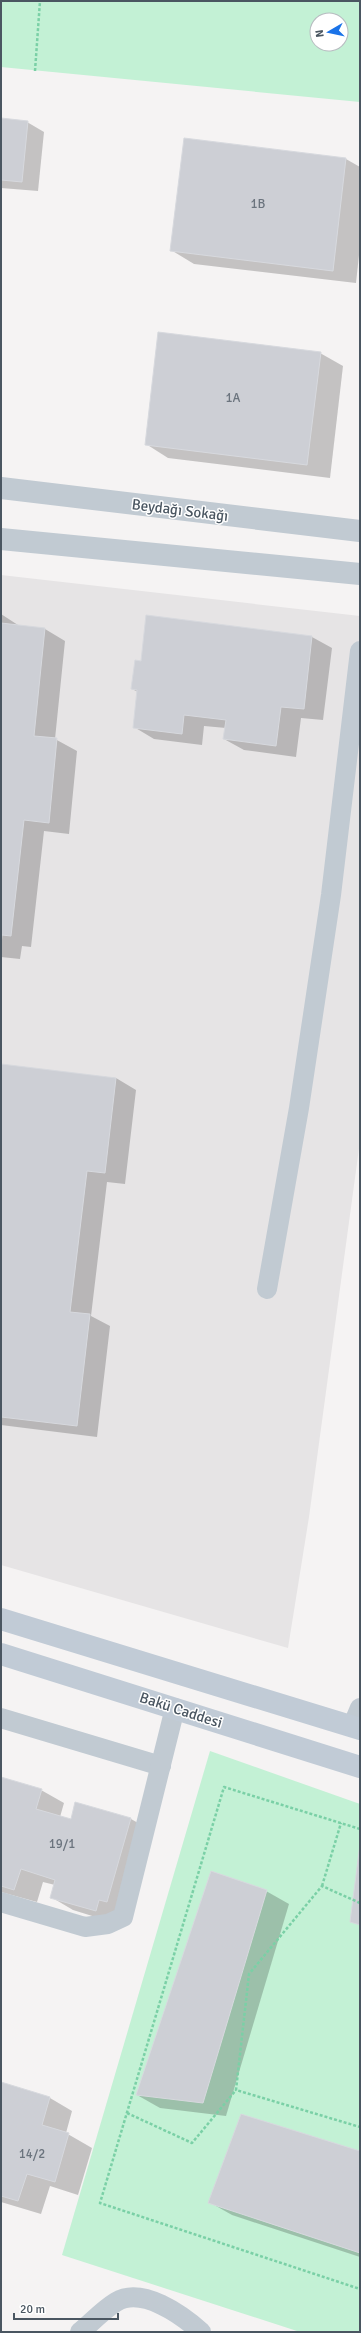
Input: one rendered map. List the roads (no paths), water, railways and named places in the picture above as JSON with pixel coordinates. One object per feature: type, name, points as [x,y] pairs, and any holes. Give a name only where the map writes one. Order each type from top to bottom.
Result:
[{"type":"main road","points":[[1,1619],[357,1721]]},
{"type":"main road","name":"Bakü Caddesi","points":[[1,1654],[360,1767]]},
{"type":"street","name":"Beydağı Sokağı","points":[[1,488],[360,531]]},
{"type":"street","points":[[1,539],[360,574]]},
{"type":"lane","points":[[266,1289],[299,1108],[331,895],[360,651]]},
{"type":"lane","points":[[1,1902],[85,1927],[108,1924],[123,1917],[175,1708]]},
{"type":"lane","points":[[1,1718],[160,1766]]},
{"type":"lane","points":[[80,2332],[116,2302],[142,2299],[157,2302],[170,2308],[201,2332]]}]
